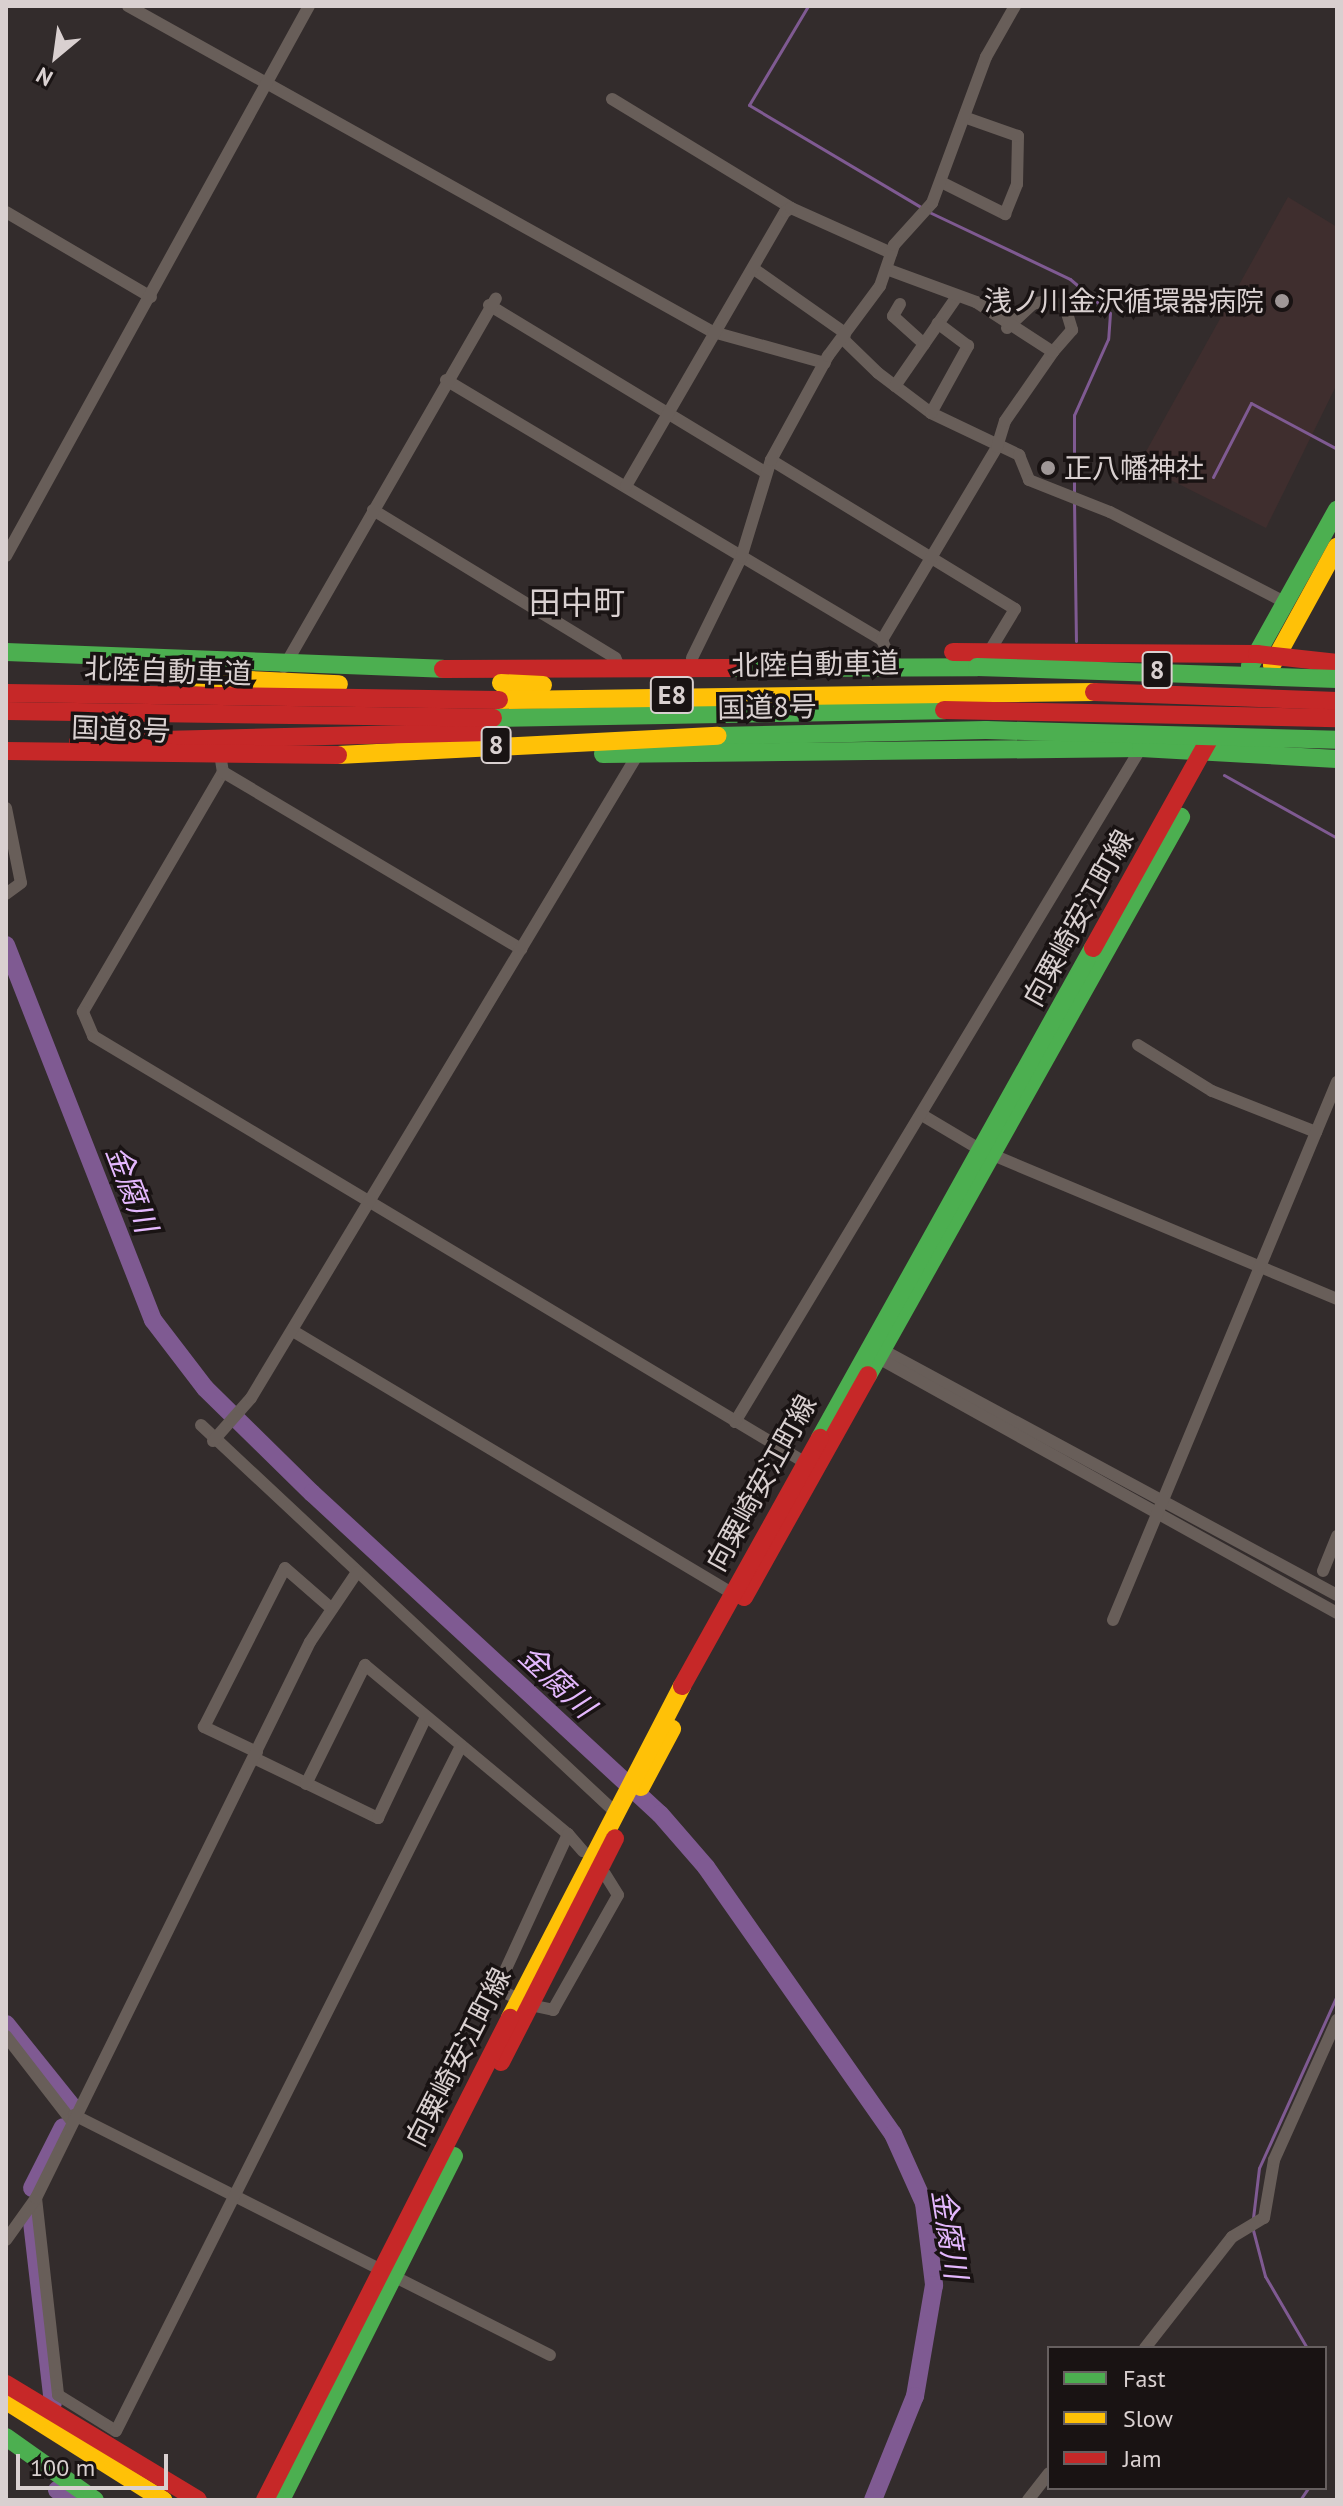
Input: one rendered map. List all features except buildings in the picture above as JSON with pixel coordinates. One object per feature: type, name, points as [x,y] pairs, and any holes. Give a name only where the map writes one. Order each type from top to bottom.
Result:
[{"type":"main road","name":"向粟崎安江町線","points":[[281,2500],[388,2273],[651,1755],[1210,751],[1284,602],[1337,510]]},
{"type":"main road","name":"向粟崎安江町線","points":[[1210,751],[1278,657],[1337,547]]},
{"type":"main road","points":[[6,654],[284,667],[621,670],[884,646],[989,652],[1257,654],[1337,663]]},
{"type":"main road","points":[[6,654],[306,684],[829,691]]},
{"type":"main road","name":"国道8号","points":[[688,664],[977,667],[1337,679]]},
{"type":"main road","name":"北陸自動車道","points":[[6,693],[384,702],[829,691],[1337,701]]},
{"type":"main road","name":"北陸自動車道","points":[[6,711],[292,720],[1049,708],[1337,718]]},
{"type":"main road","points":[[10,751],[77,742],[322,739],[773,711]]},
{"type":"main road","name":"国道8号","points":[[10,751],[222,766],[649,738],[986,730],[1337,740]]},
{"type":"main road","points":[[417,752],[638,754],[1141,748],[1337,759]]},
{"type":"main road","name":"向粟崎安江町線","points":[[265,2500],[388,2273]]},
{"type":"main road","points":[[6,2384],[198,2500]]},
{"type":"main road","points":[[6,2401],[163,2500]]},
{"type":"main road","points":[[6,2437],[95,2500]]},
{"type":"street","points":[[128,6],[720,333],[825,363]]},
{"type":"street","points":[[6,556],[309,6]]},
{"type":"street","points":[[649,738],[741,558],[768,466],[825,363],[844,340],[889,270],[891,253],[927,208],[941,182],[964,117],[1015,6]]},
{"type":"street","points":[[612,99],[791,208],[891,253]]},
{"type":"street","points":[[941,182],[1005,214],[1017,184],[1018,136],[964,117]]},
{"type":"street","points":[[626,486],[720,333],[791,208]]},
{"type":"street","points":[[6,212],[151,297]]},
{"type":"street","points":[[754,269],[845,333],[844,340]]},
{"type":"street","points":[[889,270],[956,298],[976,302],[1007,328],[1053,352]]},
{"type":"street","points":[[895,386],[956,298]]},
{"type":"street","points":[[446,380],[626,486],[884,646],[931,557],[997,447],[1005,421],[1072,330],[1066,310],[1051,300],[1033,304],[1007,328]]},
{"type":"street","points":[[284,667],[493,302],[670,413],[931,557],[1015,609],[989,652]]},
{"type":"street","points":[[900,304],[893,316],[924,344]]},
{"type":"street","points":[[931,413],[968,346],[938,323]]},
{"type":"street","points":[[844,340],[895,386],[931,413],[1019,455],[1029,480],[1075,497],[1284,602]]},
{"type":"street","points":[[373,510],[615,658],[621,670]]},
{"type":"street","points":[[735,1422],[1141,748]]},
{"type":"street","points":[[215,1438],[251,1398],[293,1331],[638,754]]},
{"type":"street","points":[[521,949],[222,766],[83,1012],[93,1036],[810,1466]]},
{"type":"street","points":[[6,808],[21,883],[9,893]]},
{"type":"street","points":[[1138,1045],[1212,1091],[1316,1132]]},
{"type":"street","points":[[1113,1620],[1337,1082]]},
{"type":"street","points":[[922,1115],[988,1151],[1337,1299]]},
{"type":"street","points":[[293,1331],[738,1597]]},
{"type":"street","points":[[877,1353],[1337,1595]]},
{"type":"street","points":[[877,1353],[1156,1517],[1337,1613]]},
{"type":"street","points":[[201,1425],[619,1817]]},
{"type":"street","points":[[1323,1571],[1337,1536]]},
{"type":"street","points":[[332,1609],[285,1568],[204,1727],[306,1784],[378,1818],[426,1717]]},
{"type":"street","points":[[6,2240],[36,2198],[72,2118],[255,1755],[332,1609],[357,1572]]},
{"type":"street","points":[[306,1784],[365,1665],[568,1834],[583,1851]]},
{"type":"street","points":[[36,2198],[58,2395],[116,2431],[461,1746]]},
{"type":"street","points":[[568,1834],[501,1980],[500,1990],[524,2002],[553,2010],[618,1895],[605,1874]]},
{"type":"street","points":[[1147,2346],[1232,2237],[1264,2218],[1274,2160],[1337,2020]]},
{"type":"street","points":[[6,2036],[72,2118],[235,2196],[550,2355]]},
{"type":"street","points":[[1028,2500],[1047,2476]]},
{"type":"shaded area","name":"浅ノ川金沢循環器病院","points":[[1288,197],[1337,227],[1337,384],[1266,528],[1139,464]]},
{"type":"waterway","points":[[808,6],[749,105],[921,207]]},
{"type":"waterway","points":[[927,211],[1070,279],[1110,313],[1108,339],[1074,415],[1074,493]]},
{"type":"waterway","points":[[1213,477],[1251,403],[1337,449]]},
{"type":"waterway","points":[[1074,500],[1076,641]]},
{"type":"waterway","points":[[1224,775],[1337,838]]},
{"type":"waterway","name":"金腐川","points":[[6,945],[153,1320],[205,1388],[312,1493],[660,1814],[706,1867],[893,2134],[924,2203],[934,2285],[915,2396],[873,2500]]},
{"type":"waterway","points":[[1253,2218],[1259,2168],[1337,1995]]},
{"type":"waterway","points":[[6,2024],[72,2106]]},
{"type":"waterway","points":[[32,2188],[63,2127]]},
{"type":"waterway","points":[[32,2222],[53,2403]]},
{"type":"waterway","points":[[1253,2230],[1265,2276],[1306,2346]]},
{"type":"waterway","points":[[57,2490],[71,2500]]},
{"type":"waterway","points":[[1300,2500],[1307,2490]]},
{"type":"traffic: fast","points":[[1250,666],[1337,510]]},
{"type":"traffic: fast","points":[[6,652],[443,669]]},
{"type":"traffic: fast","points":[[730,668],[977,667]]},
{"type":"traffic: fast","points":[[977,667],[1337,679]]},
{"type":"traffic: fast","points":[[493,718],[944,710]]},
{"type":"traffic: fast","points":[[718,736],[986,730]]},
{"type":"traffic: fast","points":[[986,730],[1337,740]]},
{"type":"traffic: fast","points":[[603,754],[1141,748],[1337,759]]},
{"type":"traffic: fast","points":[[868,1375],[1181,817]]},
{"type":"traffic: fast","points":[[820,1438],[1093,948]]},
{"type":"traffic: fast","points":[[281,2500],[454,2156]]},
{"type":"traffic: fast","points":[[6,2437],[95,2500]]},
{"type":"traffic: slow","points":[[1272,665],[1337,547]]},
{"type":"traffic: slow","points":[[182,677],[339,684]]},
{"type":"traffic: slow","points":[[501,683],[543,685]]},
{"type":"traffic: slow","points":[[499,700],[1094,692]]},
{"type":"traffic: slow","points":[[338,755],[718,736]]},
{"type":"traffic: slow","points":[[510,2018],[682,1686]]},
{"type":"traffic: slow","points":[[641,1787],[672,1729]]},
{"type":"traffic: slow","points":[[6,2401],[163,2500]]},
{"type":"traffic: jam","points":[[953,652],[1257,654],[1337,663]]},
{"type":"traffic: jam","points":[[443,669],[730,668]]},
{"type":"traffic: jam","points":[[1094,692],[1337,701]]},
{"type":"traffic: jam","points":[[6,693],[499,700]]},
{"type":"traffic: jam","points":[[944,710],[1337,718]]},
{"type":"traffic: jam","points":[[6,711],[493,718]]},
{"type":"traffic: jam","points":[[78,742],[480,732]]},
{"type":"traffic: jam","points":[[1093,948],[1209,740]]},
{"type":"traffic: jam","points":[[6,751],[338,755]]},
{"type":"traffic: jam","points":[[744,1597],[868,1375]]},
{"type":"traffic: jam","points":[[682,1686],[820,1438]]},
{"type":"traffic: jam","points":[[501,2062],[615,1838]]},
{"type":"traffic: jam","points":[[265,2500],[510,2018]]},
{"type":"traffic: jam","points":[[6,2384],[198,2500]]},
{"type":"place","name":"浅ノ川金沢循環器病院","points":[[1282,301]]},
{"type":"place","name":"正八幡神社","points":[[1048,468]]},
{"type":"district","name":"田中町","points":[[577,602]]}]
